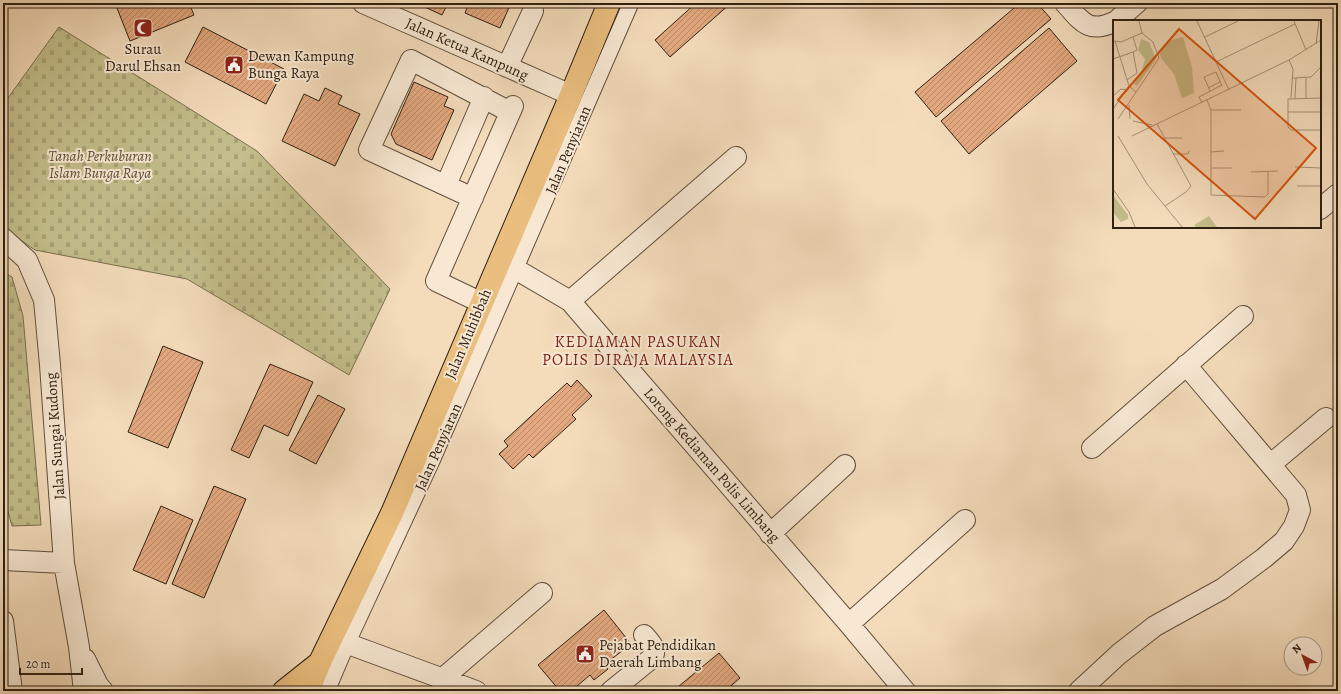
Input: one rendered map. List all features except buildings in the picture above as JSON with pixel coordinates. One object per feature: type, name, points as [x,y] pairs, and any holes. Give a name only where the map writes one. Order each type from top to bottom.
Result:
[{"type":"main road","name":"Jalan Muhibbah","points":[[284,691],[320,662],[339,641],[482,303],[508,265],[571,95],[609,3]]},
{"type":"main road","name":"Jalan Muhibbah","points":[[308,691],[320,662]]},
{"type":"street","name":"Jalan Penyiaran","points":[[327,691],[339,641],[432,461],[508,265],[631,3]]},
{"type":"street","points":[[1065,3],[1079,19],[1089,26],[1103,27],[1113,23]]},
{"type":"street","points":[[1117,20],[1137,3]]},
{"type":"street","name":"Jalan Ketua Kampung","points":[[367,4],[571,95]]},
{"type":"street","points":[[507,67],[533,11]]},
{"type":"street","points":[[424,30],[369,150],[473,198]]},
{"type":"street","points":[[411,60],[484,98],[512,109],[436,282],[482,303]]},
{"type":"street","points":[[446,185],[484,98]]},
{"type":"street","points":[[570,300],[736,157]]},
{"type":"street","points":[[1321,208],[1338,194]]},
{"type":"street","name":"Jalan Sungai Kudong","points":[[3,238],[27,260],[44,300],[51,373],[64,563],[79,647],[84,691]]},
{"type":"street","name":"Lorong Kediaman Polis Limbang","points":[[508,265],[570,300],[770,534],[850,624],[905,691]]},
{"type":"street","points":[[1092,448],[1243,316]]},
{"type":"street","points":[[1079,691],[1119,654],[1155,626],[1222,589],[1264,558],[1284,541],[1294,526],[1300,510],[1296,495],[1186,365]]},
{"type":"street","points":[[1271,464],[1326,418]]},
{"type":"street","points":[[770,534],[845,465]]},
{"type":"street","points":[[850,624],[965,520]]},
{"type":"street","points":[[3,560],[64,563]]},
{"type":"street","points":[[442,679],[542,592]]},
{"type":"street","points":[[3,621],[12,691]]},
{"type":"street","points":[[611,691],[652,658],[655,649],[644,635]]},
{"type":"street","points":[[339,641],[476,691]]},
{"type":"street","name":"Jalan Sungai Kudong","points":[[79,647],[98,685],[103,691]]},
{"type":"green space","name":"Tanah Perkuburan Islam Bunga Raya","points":[[59,27],[257,151],[390,289],[349,375],[187,279],[35,250],[3,228],[3,105]]},
{"type":"green space","points":[[3,272],[12,277],[23,316],[41,525],[12,526],[3,494]]},
{"type":"place","name":"Surau Darul Ehsan","points":[[143,28]]},
{"type":"place","name":"Dewan Kampung Bunga Raya","points":[[234,65]]},
{"type":"place","name":"Pejabat Pendidikan Daerah Limbang","points":[[585,654]]},
{"type":"district","name":"KEDIAMAN PASUKAN POLIS DIRAJA MALAYSIA","points":[[638,351]]}]
